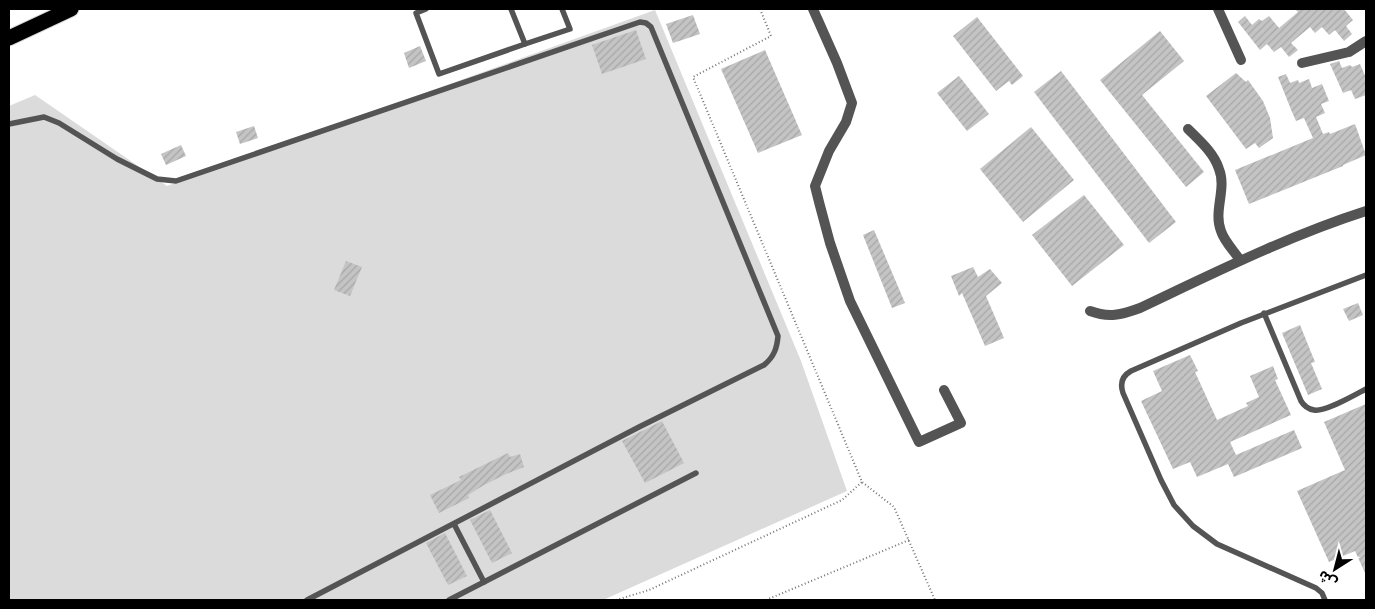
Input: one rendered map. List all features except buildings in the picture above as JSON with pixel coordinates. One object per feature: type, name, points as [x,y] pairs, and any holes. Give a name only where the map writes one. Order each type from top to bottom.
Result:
[{"type":"highway","points":[[9,38],[71,9]]},
{"type":"street","points":[[812,9],[837,63],[852,103],[846,122],[829,151],[815,186],[830,243],[850,301],[919,442],[960,423],[944,390]]},
{"type":"street","points":[[1218,9],[1241,60]]},
{"type":"street","points":[[1302,63],[1349,52],[1366,41]]},
{"type":"street","points":[[1188,129],[1211,153],[1219,169],[1222,184],[1218,217],[1219,225],[1223,236],[1240,260]]},
{"type":"street","points":[[1090,311],[1102,315],[1123,315],[1240,260],[1322,225],[1366,211]]},
{"type":"lane","points":[[426,9],[416,13],[439,74],[570,28],[562,9]]},
{"type":"lane","points":[[510,9],[525,44]]},
{"type":"lane","points":[[9,124],[44,117],[59,123],[117,159],[157,179],[176,181],[640,22],[646,23],[650,27],[778,336],[776,351],[764,364],[307,600]]},
{"type":"lane","points":[[1325,600],[1322,593],[1316,588],[1217,544],[1199,531],[1184,516],[1174,505],[1161,480],[1121,388],[1122,379],[1127,373],[1264,313],[1366,275]]},
{"type":"lane","points":[[1264,313],[1301,401],[1306,407],[1318,410],[1366,389]]},
{"type":"lane","points":[[449,600],[696,473]]},
{"type":"lane","points":[[454,524],[484,582]]},
{"type":"path","points":[[760,9],[771,36],[693,77],[862,482],[894,507],[934,600]]},
{"type":"path","points":[[616,600],[649,590],[842,500],[862,482]]},
{"type":"path","points":[[766,600],[909,540]]},
{"type":"shaded area","points":[[655,10],[801,361],[847,491],[603,600],[9,600],[9,106],[35,95],[167,186]]}]
